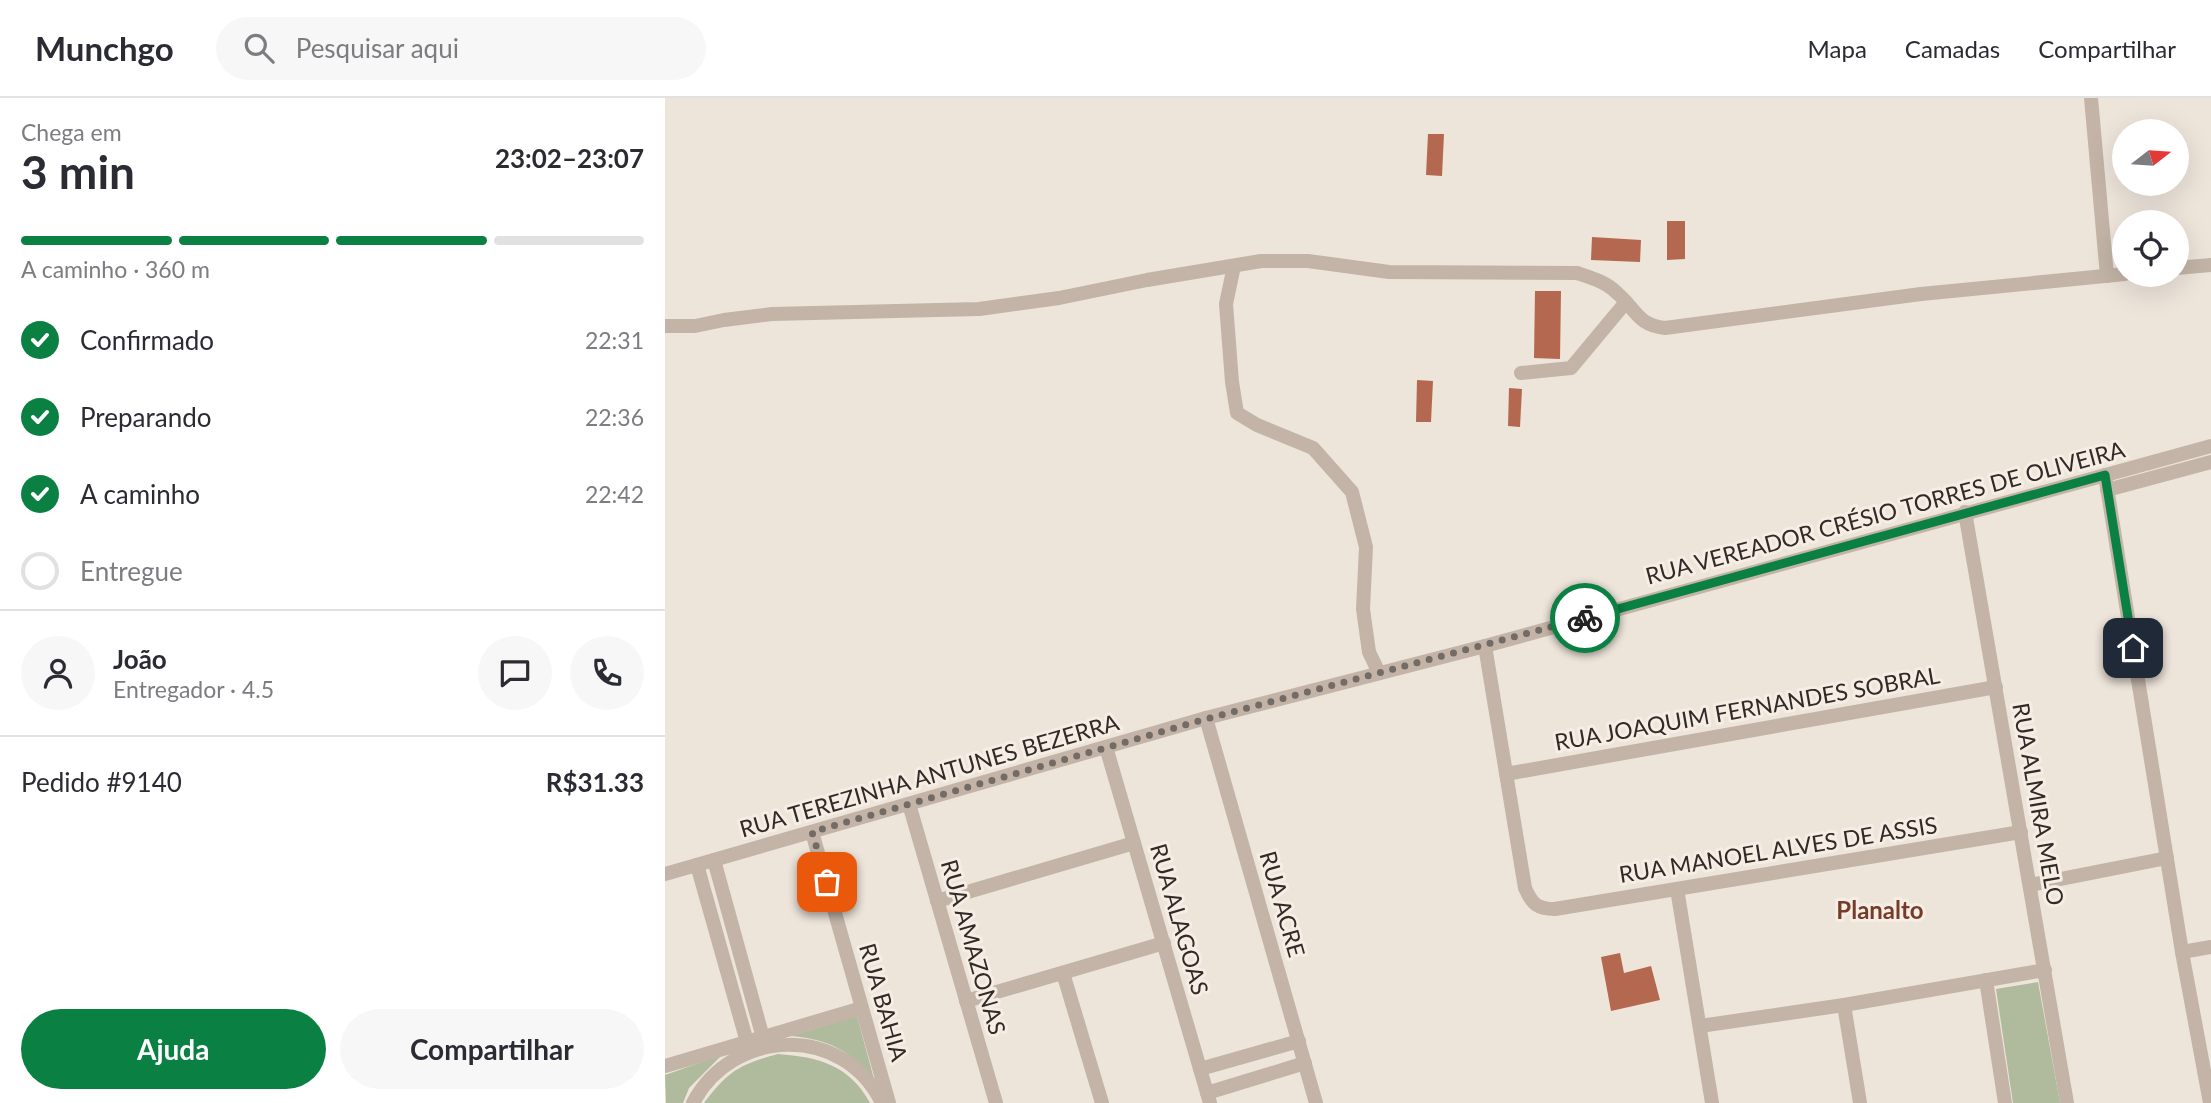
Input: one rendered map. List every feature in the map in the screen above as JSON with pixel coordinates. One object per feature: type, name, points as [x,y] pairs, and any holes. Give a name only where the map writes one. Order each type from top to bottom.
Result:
[{"type":"street","points":[[2091,98],[2107,276]]},
{"type":"street","points":[[665,326],[695,326],[772,314],[979,309],[1059,298],[1261,261],[1308,261],[1389,272],[1577,273],[1601,281],[1618,293],[1645,322],[1665,328],[1921,294],[2112,275]]},
{"type":"street","points":[[2189,267],[2211,265]]},
{"type":"street","points":[[1234,266],[1226,304],[1231,382],[1237,412],[1257,425],[1313,448],[1352,492],[1366,547],[1363,608],[1369,652],[1379,673]]},
{"type":"street","points":[[1521,373],[1571,368],[1626,302]]},
{"type":"street","name":"RUA VEREADOR CRÉSIO TORRES DE OLIVEIRA","points":[[2106,482],[2211,446]]},
{"type":"street","name":"RUA VEREADOR CRÉSIO TORRES DE OLIVEIRA","points":[[1206,719],[1485,646],[1965,512],[2211,462]]},
{"type":"street","points":[[2106,482],[2182,952],[2210,1103]]},
{"type":"street","name":"RUA ALMIRA MELO","points":[[1965,512],[2067,1103]]},
{"type":"street","points":[[1485,646],[1506,774]]},
{"type":"street","name":"RUA JOAQUIM FERNANDES SOBRAL","points":[[1506,774],[1996,687]]},
{"type":"street","name":"RUA TEREZINHA ANTUNES BEZERRA","points":[[665,874],[1206,719]]},
{"type":"street","name":"RUA ACRE","points":[[1206,719],[1316,1103]]},
{"type":"street","name":"RUA ALAGOAS","points":[[1106,747],[1208,1098]]},
{"type":"street","name":"RUA MANOEL ALVES DE ASSIS","points":[[1506,774],[1525,888],[1530,899],[1542,909],[2021,832]]},
{"type":"street","name":"RUA AMAZONAS","points":[[909,804],[996,1103]]},
{"type":"street","name":"RUA BAHIA","points":[[812,832],[890,1103]]},
{"type":"street","points":[[937,901],[1134,843]]},
{"type":"street","points":[[2030,886],[2167,858]]},
{"type":"street","points":[[713,860],[764,1042]]},
{"type":"street","points":[[697,865],[748,1046]]},
{"type":"street","points":[[1677,889],[1712,1103]]},
{"type":"street","points":[[966,1001],[1164,943]]},
{"type":"street","points":[[2182,952],[2211,947]]},
{"type":"street","points":[[1700,1026],[1844,1005],[2045,970]]},
{"type":"street","points":[[1063,973],[1102,1103]]},
{"type":"street","points":[[1986,980],[2005,1103]]},
{"type":"street","points":[[1844,1005],[1860,1103]]},
{"type":"street","points":[[665,1066],[764,1042],[862,1008]]},
{"type":"street","points":[[1200,1069],[1299,1041]]},
{"type":"street","points":[[764,1042],[817,1048],[840,1058],[861,1074],[882,1103]]},
{"type":"street","points":[[693,1103],[701,1088],[748,1046]]},
{"type":"street","points":[[1208,1098],[1305,1063]]},
{"type":"green space","points":[[2038,982],[2060,1103],[2013,1103],[1996,989]]},
{"type":"green space","points":[[857,1016],[874,1079],[838,1048],[817,1040],[791,1036]]},
{"type":"green space","points":[[778,1054],[831,1065],[853,1080],[870,1103],[704,1103],[720,1083],[736,1070]]},
{"type":"green space","points":[[722,1055],[689,1088],[683,1103],[666,1103],[665,1075]]},
{"type":"building","points":[[1428,134],[1444,134],[1442,176],[1426,175]]},
{"type":"building","points":[[1667,221],[1685,221],[1685,259],[1667,260]]},
{"type":"building","points":[[1592,237],[1641,240],[1640,262],[1591,260]]},
{"type":"building","points":[[1535,291],[1561,291],[1560,359],[1534,358]]},
{"type":"building","points":[[1417,380],[1433,381],[1431,422],[1416,422]]},
{"type":"building","points":[[1509,388],[1522,389],[1520,427],[1508,426]]},
{"type":"building","points":[[1620,953],[1624,973],[1651,966],[1660,1000],[1611,1011],[1601,957]]},
{"type":"way so far","points":[[827,882],[812,832],[1206,719],[1585,618]]},
{"type":"district","name":"Planalto","points":[[1880,909]]},
{"type":"route","points":[[1585,618],[2105,475],[2133,648]]}]
